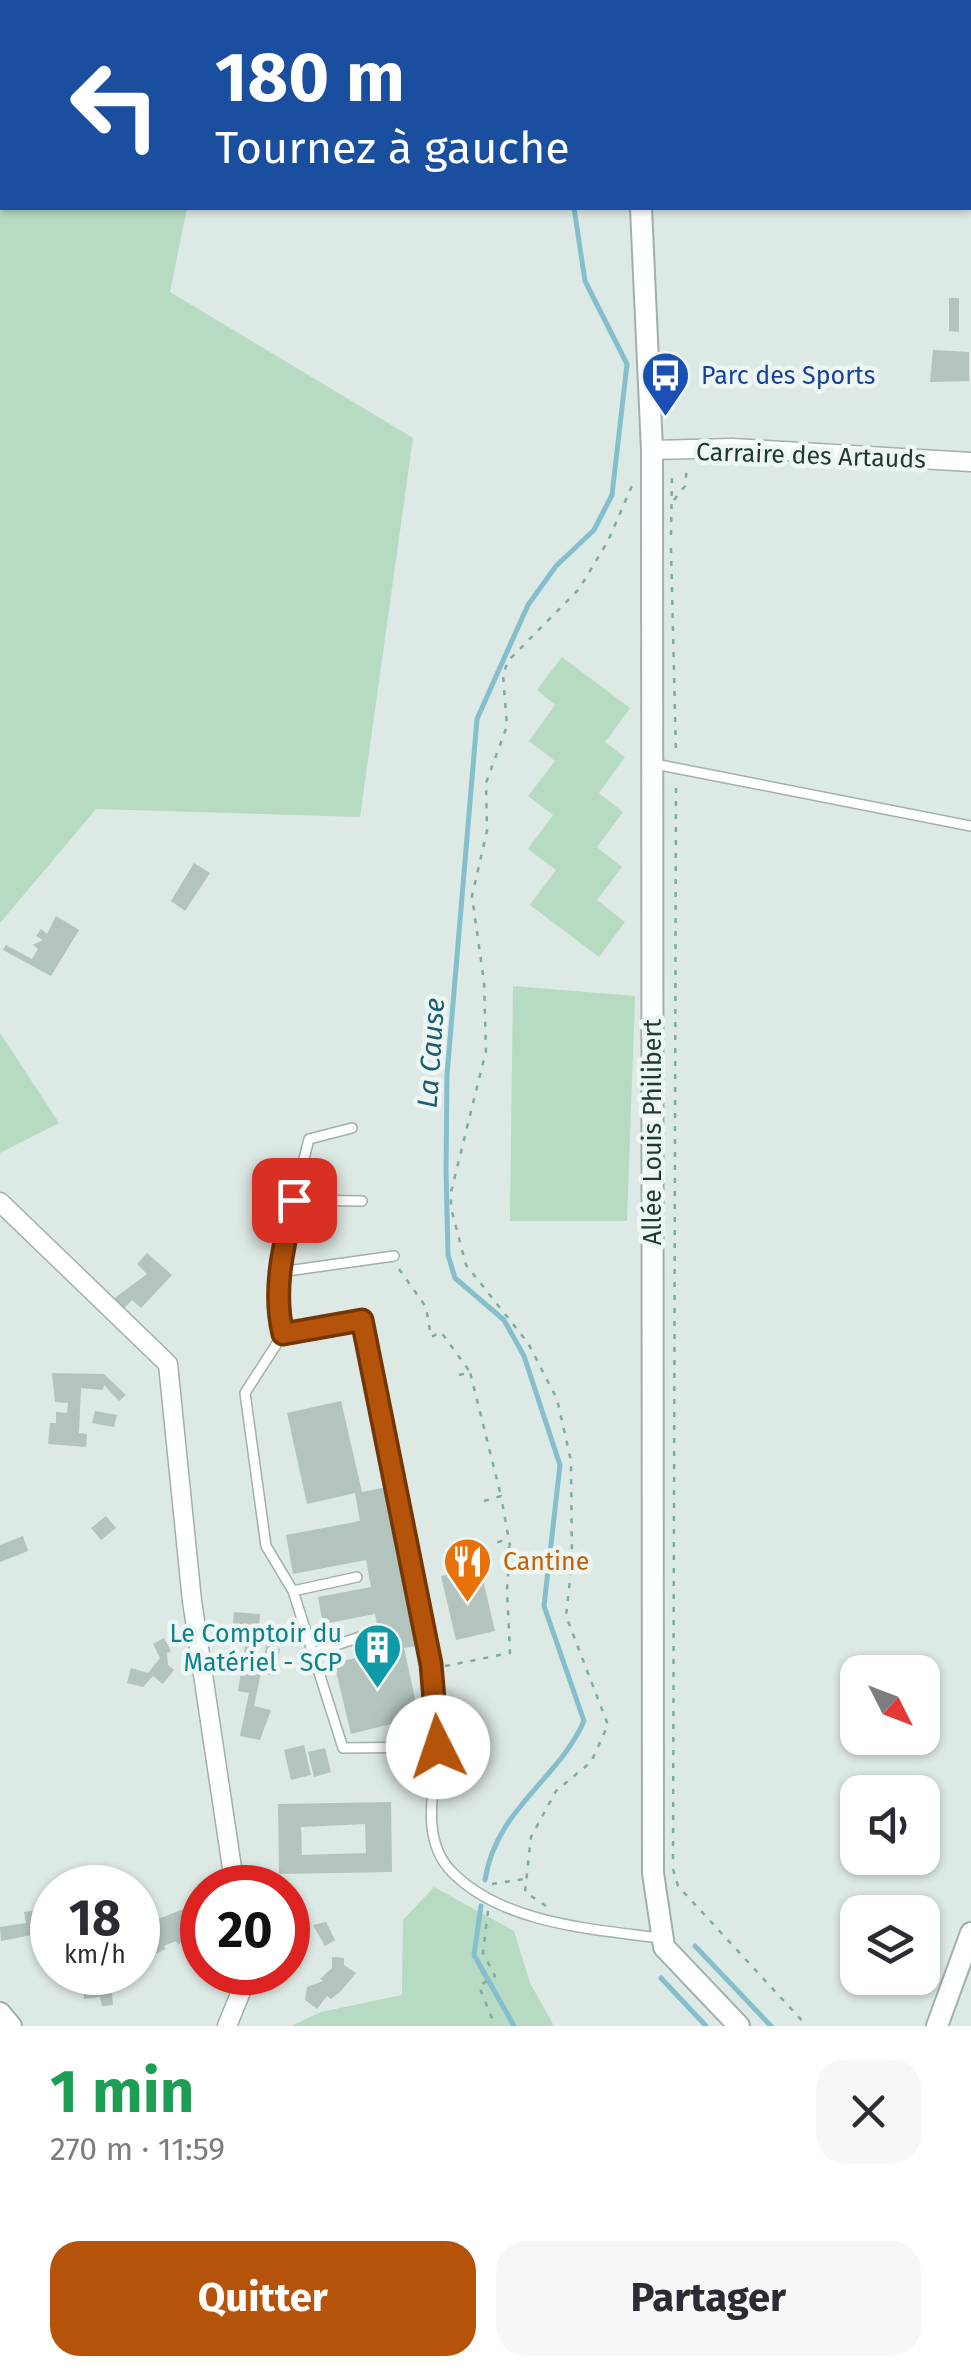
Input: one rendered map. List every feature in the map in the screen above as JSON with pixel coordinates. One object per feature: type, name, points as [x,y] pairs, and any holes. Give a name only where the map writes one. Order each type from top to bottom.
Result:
[{"type":"street","name":"Allée Louis Philibert","points":[[642,210],[651,457],[660,1938]]},
{"type":"street","name":"Carraire des Artauds","points":[[651,457],[748,448],[971,462]]},
{"type":"street","points":[[0,1202],[168,1364],[175,1400],[192,1602],[232,1865]]},
{"type":"street","points":[[937,2026],[971,1933]]},
{"type":"street","points":[[660,1938],[670,1954],[739,2026]]},
{"type":"street","points":[[227,2026],[240,1995]]},
{"type":"street","points":[[0,2013],[10,2026]]},
{"type":"lane","points":[[652,763],[971,826]]},
{"type":"lane","points":[[283,1334],[278,1313],[280,1272],[309,1138],[352,1128]]},
{"type":"lane","points":[[294,1200],[362,1201]]},
{"type":"lane","points":[[280,1272],[394,1256]]},
{"type":"lane","points":[[438,1747],[342,1748],[294,1591],[266,1546],[244,1393],[283,1334],[362,1320],[431,1664],[438,1747],[432,1831],[452,1872],[477,1891],[544,1918],[576,1927],[660,1938]]},
{"type":"lane","points":[[294,1591],[357,1577]]},
{"type":"lane","points":[[315,1652],[366,1634]]},
{"type":"path","points":[[673,502],[687,480],[685,451]]},
{"type":"path","points":[[551,1910],[526,1892],[531,1837],[556,1791],[591,1762],[608,1725],[566,1616],[572,1561],[571,1462],[557,1399],[528,1343],[466,1265],[451,1192],[486,1051],[484,982],[472,896],[487,830],[486,783],[507,726],[503,675],[508,660],[579,589],[608,541],[625,493],[651,457],[674,476],[676,766],[662,1869],[807,2026]]},
{"type":"path","points":[[394,1256],[401,1277],[426,1308],[431,1337],[441,1332],[448,1336],[470,1372],[510,1548],[510,1653],[445,1666],[442,1662],[431,1664]]},
{"type":"path","points":[[459,1374],[470,1372]]},
{"type":"path","points":[[484,1501],[500,1496]]},
{"type":"path","points":[[492,1544],[502,1541],[510,1548]]},
{"type":"path","points":[[492,1884],[527,1878]]},
{"type":"path","points":[[488,1910],[483,1953],[495,1976],[479,1986],[495,2026]]},
{"type":"green space","points":[[0,210],[187,210],[170,292],[413,438],[360,817],[96,809],[0,923]]},
{"type":"green space","points":[[562,657],[630,708],[605,742],[625,757],[599,793],[623,812],[597,847],[622,867],[597,900],[625,922],[599,957],[530,905],[556,870],[528,849],[553,815],[528,796],[555,761],[529,741],[555,705],[537,690]]},
{"type":"green space","points":[[513,986],[635,996],[627,1221],[510,1221]]},
{"type":"green space","points":[[0,1033],[59,1123],[0,1153]]},
{"type":"green space","points":[[434,1887],[514,1931],[530,1983],[554,2026],[291,2026],[321,2012],[402,1995],[403,1920]]},
{"type":"building","points":[[949,298],[959,298],[959,332],[949,331]]},
{"type":"building","points":[[933,350],[969,352],[969,381],[930,382]]},
{"type":"building","points":[[194,863],[210,873],[185,911],[171,901]]},
{"type":"building","points":[[56,916],[79,930],[51,976],[3,950],[6,945],[32,959],[38,949],[33,945],[43,940],[36,936],[41,929],[47,934]]},
{"type":"building","points":[[147,1253],[172,1275],[141,1308],[132,1300],[122,1310],[112,1300],[147,1274],[137,1264]]},
{"type":"building","points":[[52,1373],[104,1374],[126,1395],[119,1401],[104,1385],[103,1390],[81,1388],[79,1433],[87,1434],[86,1447],[48,1444],[50,1423],[56,1423],[56,1412],[67,1413],[68,1403],[55,1402]]},
{"type":"building","points":[[341,1401],[362,1492],[387,1487],[417,1646],[404,1648],[419,1717],[351,1734],[334,1663],[382,1652],[375,1614],[323,1624],[318,1597],[371,1587],[366,1560],[293,1574],[286,1535],[360,1521],[355,1493],[307,1504],[287,1413]]},
{"type":"building","points":[[95,1411],[117,1415],[114,1427],[92,1423]]},
{"type":"building","points":[[106,1516],[116,1528],[101,1540],[91,1528]]},
{"type":"building","points":[[23,1536],[28,1551],[0,1562],[0,1545]]},
{"type":"building","name":"Cantine","points":[[480,1567],[495,1631],[456,1640],[441,1576]]},
{"type":"building","points":[[234,1612],[260,1614],[259,1629],[253,1628],[250,1659],[263,1662],[266,1646],[280,1649],[275,1676],[261,1673],[254,1706],[271,1710],[260,1740],[240,1736],[249,1693],[238,1691],[245,1646],[231,1644]]},
{"type":"building","points":[[164,1638],[171,1651],[167,1653],[168,1665],[174,1670],[163,1684],[153,1676],[143,1687],[127,1683],[131,1668],[148,1673],[160,1658],[153,1644]]},
{"type":"building","points":[[304,1745],[311,1775],[291,1780],[284,1750]]},
{"type":"building","points":[[325,1748],[331,1772],[314,1777],[308,1752]]},
{"type":"building","points":[[391,1802],[392,1872],[310,1873],[310,1865],[279,1865],[278,1804]],"holes":[[[365,1824],[366,1853],[302,1855],[301,1827]]]},
{"type":"building","points":[[30,1911],[30,1935],[1,1941],[0,1927],[26,1923],[24,1912]]},
{"type":"building","points":[[180,1911],[180,1943],[164,1946],[166,1949],[160,1952],[160,1918]]},
{"type":"building","points":[[326,1922],[335,1940],[325,1946],[313,1925]]},
{"type":"building","points":[[332,1957],[344,1958],[344,1965],[356,1973],[341,1991],[331,1999],[327,1996],[317,2009],[305,2000],[306,1995],[310,1995],[310,1986],[323,1981],[320,1979],[332,1968]]},
{"type":"building","points":[[84,1995],[112,1995],[113,2005],[102,2006],[100,1997],[84,1999]]},
{"type":"waterway","name":"La Cause","points":[[485,1880],[501,1834],[573,1742],[584,1721],[544,1606],[560,1465],[524,1356],[504,1320],[455,1278],[448,1255],[446,1170],[447,1075],[477,719],[528,605],[556,566],[594,530],[612,495],[627,364],[585,281],[574,210]]},
{"type":"waterway","name":"La Cause","points":[[481,1906],[474,1955],[514,2026]]},
{"type":"waterway","points":[[695,1946],[771,2026]]},
{"type":"waterway","points":[[661,1978],[706,2026]]},
{"type":"place","name":"Parc des Sports","points":[[666,418]]},
{"type":"place","name":"Cantine","points":[[468,1604]]},
{"type":"place","name":"Le Comptoir du Matériel - SCP","points":[[377,1690]]},
{"type":"route","points":[[294,1200],[280,1262],[278,1313],[283,1334],[362,1320],[431,1664],[438,1747]]}]
